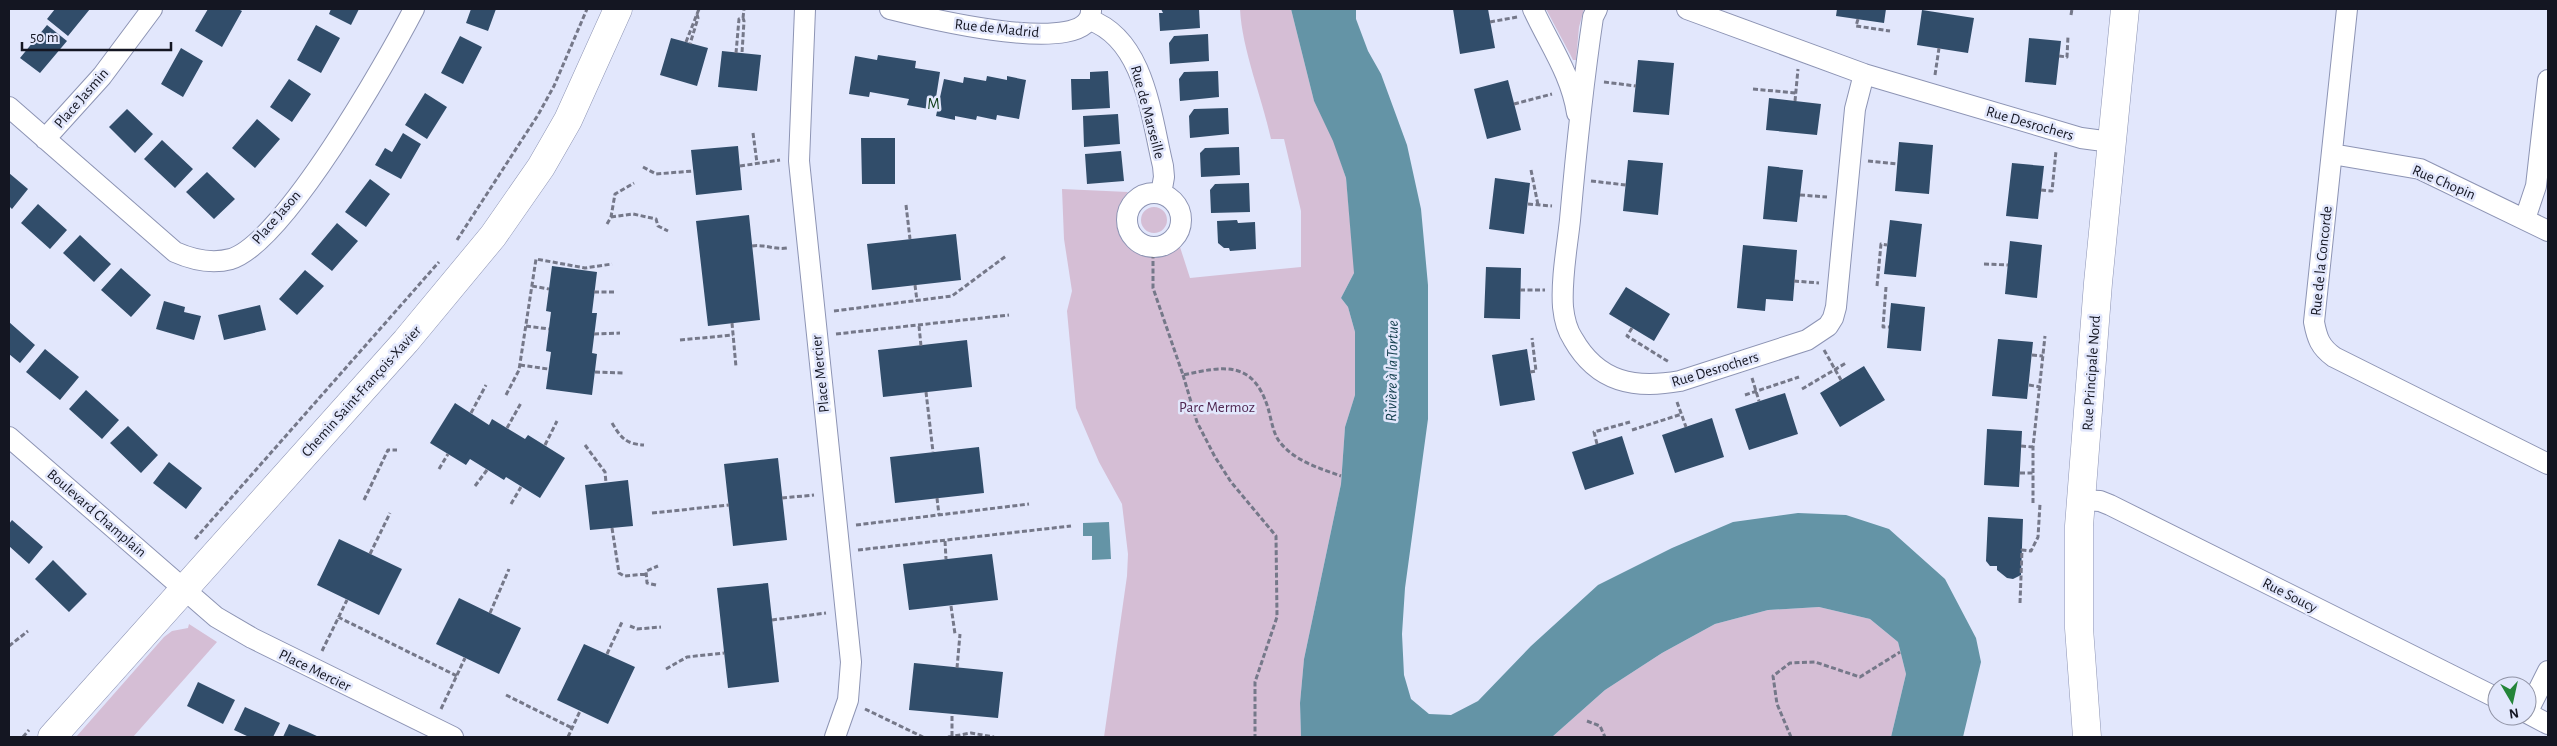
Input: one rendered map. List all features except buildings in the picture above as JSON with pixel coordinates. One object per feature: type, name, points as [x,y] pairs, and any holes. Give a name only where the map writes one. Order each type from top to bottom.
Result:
[{"type":"street","name":"Place Jasmin","points":[[45,139],[102,76],[152,9]]},
{"type":"street","name":"Place Jason","points":[[9,107],[175,252],[203,261],[231,258],[255,244],[311,176],[371,88],[414,9]]},
{"type":"street","name":"Chemin Saint-François-Xavier","points":[[52,737],[406,341],[508,217],[568,120],[618,9]]},
{"type":"street","name":"Place Mercier","points":[[805,9],[799,161],[850,662],[848,700],[835,737]]},
{"type":"street","name":"Rue de Madrid","points":[[890,9],[951,24],[1030,33],[1062,33],[1078,29],[1091,14]]},
{"type":"street","name":"Rue Desrochers","points":[[1597,9],[1579,85],[1578,125],[1563,306],[1572,338],[1594,365],[1609,376],[1634,384],[1647,386],[1670,383],[1747,360],[1816,335],[1828,326],[1833,318],[1838,285],[1855,110],[1864,74]]},
{"type":"street","name":"Rue Desrochers","points":[[1687,9],[1864,74],[2090,140],[2111,142]]},
{"type":"street","name":"Rue Principale Nord","points":[[2087,737],[2078,583],[2081,500],[2124,9]]},
{"type":"street","name":"Rue de la Concorde","points":[[2347,9],[2314,322],[2318,342],[2324,350],[2548,464]]},
{"type":"street","name":"Rue Desrochers","points":[[1534,11],[1579,85]]},
{"type":"street","name":"Rue de Marseille","points":[[1091,14],[1135,60],[1163,166],[1161,194]]},
{"type":"street","points":[[2525,219],[2536,186],[2548,80]]},
{"type":"street","name":"Rue Chopin","points":[[2332,154],[2420,169],[2548,231]]},
{"type":"street","points":[[1161,194],[1175,203],[1180,219],[1179,228],[1169,241],[1153,246],[1136,240],[1127,225],[1127,216],[1135,200],[1143,195],[1161,194]]},
{"type":"street","name":"Boulevard Champlain","points":[[9,437],[184,590]]},
{"type":"street","name":"Rue Soucy","points":[[2081,500],[2100,501],[2110,504],[2487,693]]},
{"type":"street","name":"Place Mercier","points":[[184,590],[216,617],[252,638],[453,737]]},
{"type":"street","points":[[2537,693],[2548,671]]},
{"type":"path","points":[[455,243],[538,115],[554,86],[587,9]]},
{"type":"path","points":[[686,42],[699,9]]},
{"type":"path","points":[[742,53],[744,9]]},
{"type":"path","points":[[2071,15],[2072,9]]},
{"type":"path","points":[[1490,22],[1534,11]]},
{"type":"path","points":[[690,44],[698,18],[697,14]]},
{"type":"path","points":[[736,53],[739,20],[743,18]]},
{"type":"path","points":[[1858,20],[1856,26],[1890,31]]},
{"type":"path","points":[[2059,56],[2067,57],[2068,36]]},
{"type":"path","points":[[1932,95],[1938,48]]},
{"type":"path","points":[[1795,101],[1800,50]]},
{"type":"path","points":[[1514,104],[1579,85],[1636,86]]},
{"type":"path","points":[[1753,88],[1796,93]]},
{"type":"path","points":[[2041,190],[2052,191],[2058,131]]},
{"type":"path","points":[[753,133],[757,163]]},
{"type":"path","points":[[740,166],[780,160]]},
{"type":"path","points":[[1850,160],[1897,164]]},
{"type":"path","points":[[643,166],[656,174],[694,171]]},
{"type":"path","points":[[1531,170],[1538,205]]},
{"type":"path","points":[[1574,178],[1626,185]]},
{"type":"path","points":[[607,224],[612,217],[615,194],[634,183]]},
{"type":"path","points":[[1800,194],[1846,200]]},
{"type":"path","points":[[906,205],[910,239]]},
{"type":"path","points":[[612,217],[633,214],[656,219],[658,226],[668,231]]},
{"type":"path","points":[[752,246],[765,244],[773,249],[787,248]]},
{"type":"path","points":[[1877,286],[1881,244],[1887,245]]},
{"type":"path","points":[[1153,246],[1153,288],[1197,422],[1231,482],[1276,536],[1277,616],[1255,682],[1255,737]]},
{"type":"path","name":"Chemin Saint-François-Xavier","points":[[191,543],[443,256]]},
{"type":"path","points":[[813,313],[943,299],[960,292],[1006,256]]},
{"type":"path","points":[[506,395],[520,365],[536,259],[585,268],[612,264]]},
{"type":"path","points":[[1984,264],[2008,266]]},
{"type":"path","points":[[1794,281],[1838,285]]},
{"type":"path","points":[[915,285],[917,301]]},
{"type":"path","points":[[532,286],[549,289]]},
{"type":"path","points":[[1886,287],[1883,327],[1889,327]]},
{"type":"path","points":[[594,292],[615,292]]},
{"type":"path","points":[[816,336],[1009,315]]},
{"type":"path","points":[[732,323],[736,367]]},
{"type":"path","points":[[526,326],[549,329]]},
{"type":"path","points":[[919,326],[921,346]]},
{"type":"path","points":[[1632,328],[1627,336],[1670,362]]},
{"type":"path","points":[[594,334],[620,333]]},
{"type":"path","points":[[680,340],[733,335]]},
{"type":"path","points":[[1816,335],[1841,380]]},
{"type":"path","points":[[2033,503],[2033,447],[2045,336]]},
{"type":"path","points":[[1530,372],[1536,371],[1532,338]]},
{"type":"path","points":[[2032,355],[2043,356]]},
{"type":"path","points":[[1747,360],[1759,401]]},
{"type":"path","points":[[1802,389],[1846,363]]},
{"type":"path","points":[[520,365],[548,369]]},
{"type":"path","points":[[1183,376],[1216,368],[1234,369],[1249,375],[1263,393],[1278,440],[1296,457],[1342,476]]},
{"type":"path","points":[[595,372],[625,373]]},
{"type":"path","points":[[1745,395],[1799,377]]},
{"type":"path","points":[[1670,383],[1686,427]]},
{"type":"path","points":[[471,413],[486,385]]},
{"type":"path","points":[[2029,385],[2040,387]]},
{"type":"path","points":[[926,392],[933,452]]},
{"type":"path","points":[[507,428],[522,403]]},
{"type":"path","points":[[1632,430],[1682,414]]},
{"type":"path","points":[[544,445],[558,421]]},
{"type":"path","points":[[1597,444],[1594,432],[1630,422]]},
{"type":"path","points":[[612,423],[620,437],[630,444],[644,445]]},
{"type":"path","points":[[585,445],[605,472],[606,483]]},
{"type":"path","points":[[2021,446],[2033,447]]},
{"type":"path","points":[[364,500],[388,450],[397,450]]},
{"type":"path","points":[[438,469],[448,454]]},
{"type":"path","points":[[475,486],[487,470]]},
{"type":"path","points":[[2020,473],[2033,473]]},
{"type":"path","points":[[511,504],[522,486]]},
{"type":"path","points":[[782,498],[814,495]]},
{"type":"path","points":[[938,498],[939,515]]},
{"type":"path","points":[[836,527],[1029,504]]},
{"type":"path","points":[[2020,603],[2022,550],[2030,551],[2038,537],[2040,504]]},
{"type":"path","points":[[652,513],[728,505]]},
{"type":"path","points":[[370,554],[390,513]]},
{"type":"path","points":[[839,552],[1071,526]]},
{"type":"path","points":[[612,528],[619,573],[624,576],[646,574]]},
{"type":"path","points":[[945,541],[946,559]]},
{"type":"path","points":[[656,585],[647,583],[646,571],[658,566]]},
{"type":"path","points":[[490,613],[508,569]]},
{"type":"path","points":[[321,651],[347,600]]},
{"type":"path","points":[[951,606],[955,634]]},
{"type":"path","points":[[772,620],[827,613]]},
{"type":"path","points":[[338,617],[457,676]]},
{"type":"path","points":[[607,654],[622,622]]},
{"type":"path","points":[[630,626],[637,629],[661,627]]},
{"type":"path","points":[[9,646],[28,631]]},
{"type":"path","points":[[957,668],[960,634]]},
{"type":"path","points":[[1791,737],[1777,704],[1773,676],[1790,664],[1815,662],[1860,677],[1900,652]]},
{"type":"path","points":[[666,669],[687,656],[724,653]]},
{"type":"path","points":[[440,710],[465,658]]},
{"type":"path","points":[[506,695],[572,728]]},
{"type":"path","points":[[848,700],[923,737]]},
{"type":"path","points":[[568,737],[580,711]]},
{"type":"path","points":[[952,714],[950,737],[971,733],[994,737]]},
{"type":"path","points":[[1587,721],[1600,726],[1605,737]]},
{"type":"green space","name":"Parc Mermoz","points":[[1240,9],[1291,9],[1314,101],[1334,141],[1346,178],[1354,264],[1354,273],[1341,298],[1348,307],[1355,332],[1355,395],[1345,427],[1341,484],[1304,659],[1300,703],[1301,737],[1104,737],[1127,576],[1128,554],[1122,504],[1099,462],[1076,408],[1067,311],[1072,291],[1064,239],[1062,189],[1128,192],[1119,207],[1117,221],[1119,234],[1126,245],[1137,252],[1150,255],[1164,254],[1180,247],[1190,278],[1301,267],[1301,211],[1284,139],[1271,139],[1244,41]]},
{"type":"green space","points":[[1546,9],[1584,9],[1579,27],[1576,60],[1573,60]]},
{"type":"green space","points":[[1154,207],[1163,211],[1167,220],[1163,229],[1154,233],[1145,229],[1141,220],[1145,211]]},
{"type":"green space","points":[[1819,607],[1870,619],[1898,642],[1906,674],[1891,737],[1552,737],[1605,690],[1662,653],[1715,624],[1768,610]]},
{"type":"green space","points":[[189,624],[217,642],[133,737],[76,737],[164,637],[172,631],[188,628]]},
{"type":"water","name":"Rivière à la Tortue","points":[[1291,9],[1356,9],[1356,19],[1368,51],[1381,74],[1407,145],[1421,209],[1428,285],[1428,419],[1405,588],[1402,634],[1404,675],[1411,699],[1429,714],[1451,715],[1478,701],[1531,646],[1598,585],[1672,548],[1733,522],[1798,513],[1846,515],[1889,529],[1945,579],[1976,638],[1981,662],[1963,737],[1891,737],[1906,674],[1898,642],[1870,619],[1819,607],[1768,610],[1715,624],[1662,653],[1605,690],[1552,737],[1301,737],[1300,703],[1304,659],[1341,484],[1345,427],[1355,395],[1355,332],[1348,307],[1341,298],[1354,273],[1346,178],[1333,141],[1314,101]]},
{"type":"water","points":[[1109,522],[1111,559],[1092,560],[1092,536],[1083,536],[1083,523]]},
{"type":"district","name":"M","points":[[934,103]]}]
